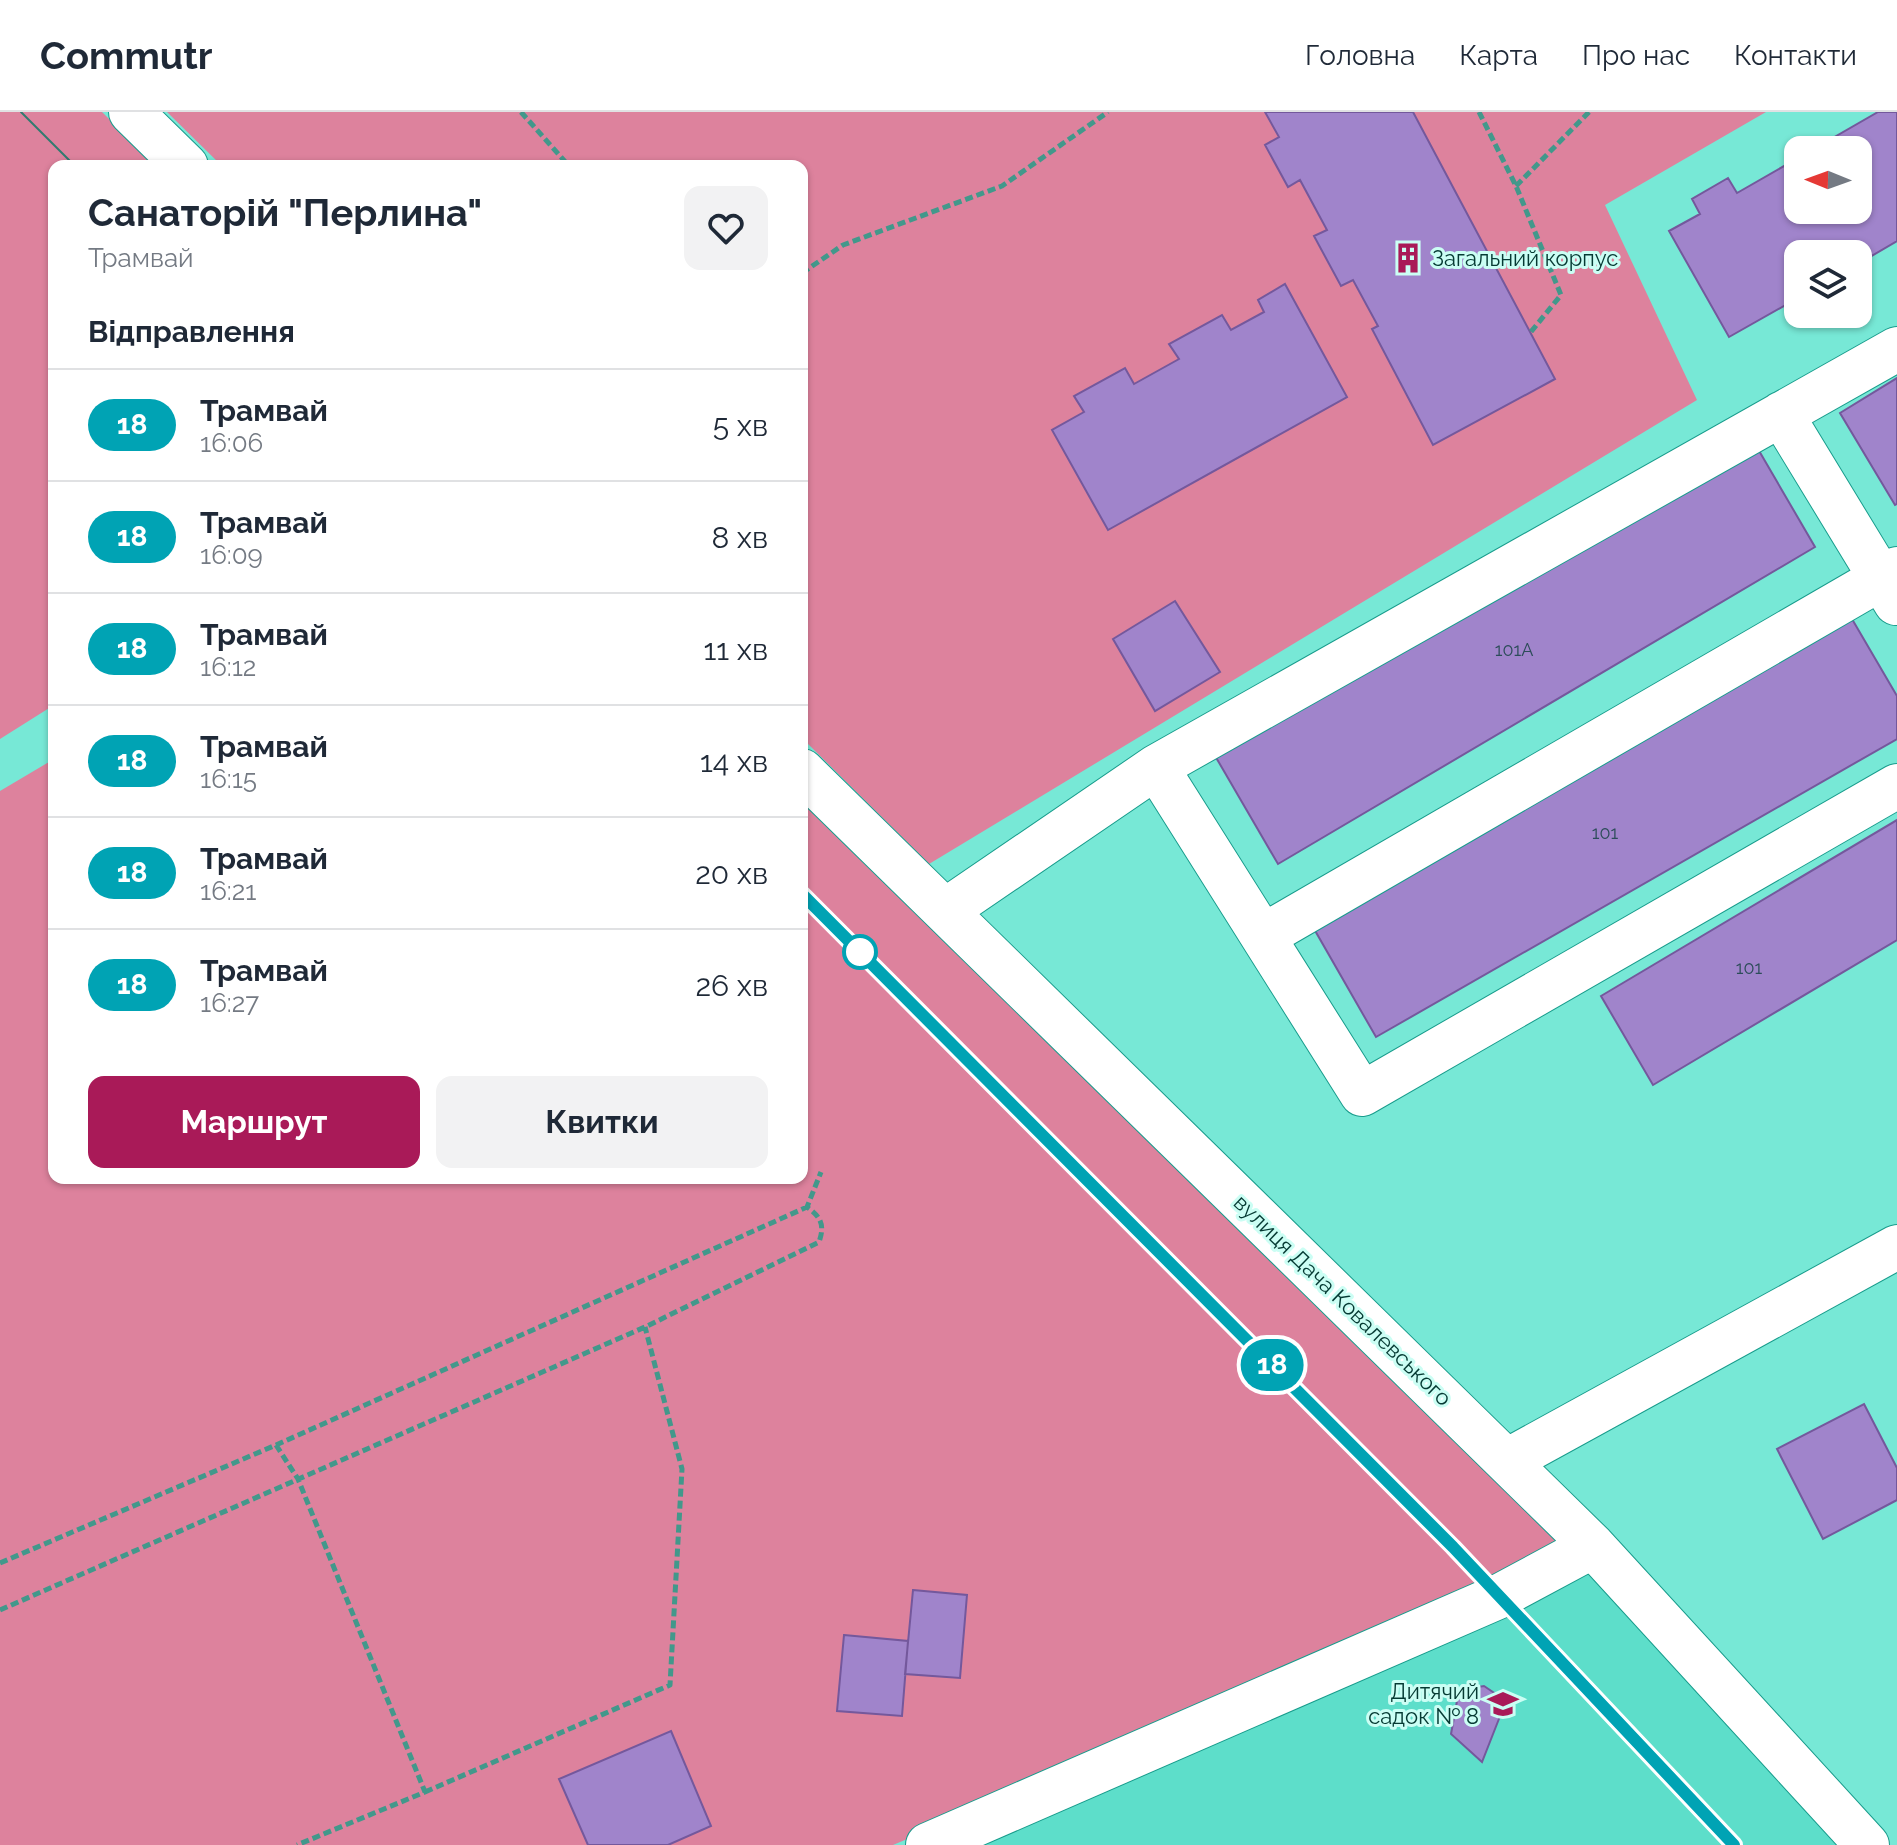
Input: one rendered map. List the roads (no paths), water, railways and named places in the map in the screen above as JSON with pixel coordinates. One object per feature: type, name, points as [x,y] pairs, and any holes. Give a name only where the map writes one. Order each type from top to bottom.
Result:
[{"type":"street","points":[[131,112],[180,160]]},
{"type":"street","points":[[945,911],[1156,767],[1897,349]]},
{"type":"street","points":[[1265,935],[1892,584],[1781,414]]},
{"type":"street","points":[[1156,767],[1265,935],[1362,1094],[1897,786]]},
{"type":"street","name":"вулиця Дача Ковалевського","points":[[808,777],[1593,1546],[1867,1845]]},
{"type":"street","points":[[1507,1461],[1897,1247]]},
{"type":"street","points":[[928,1845],[1500,1596],[1593,1546]]},
{"type":"tram line","points":[[21,112],[69,160]]},
{"type":"tram line","points":[[808,900],[1453,1547],[1734,1845]]},
{"type":"tram line","name":"18","points":[[808,900],[1453,1547],[1734,1845]]},
{"type":"place","name":"Загальний корпус","points":[[1408,258]]},
{"type":"place","name":"Дитячий садок № 8","points":[[1503,1704]]}]
